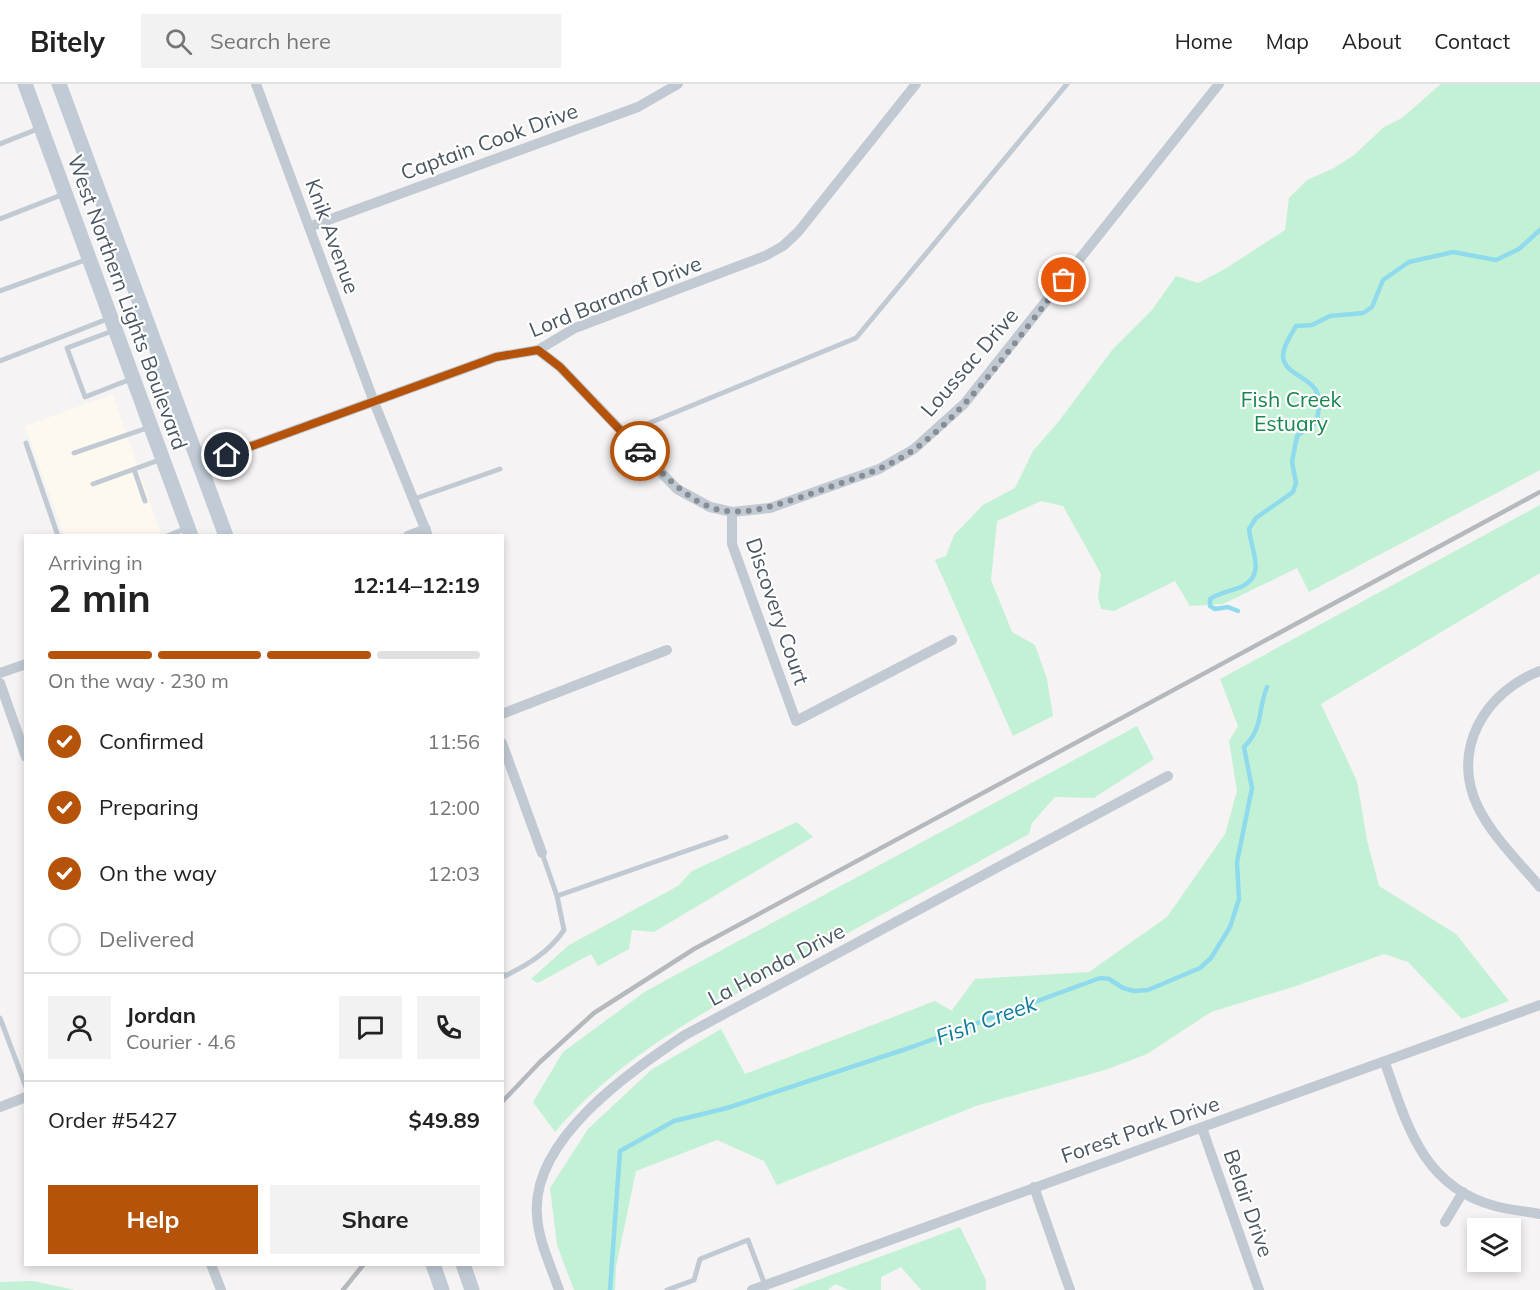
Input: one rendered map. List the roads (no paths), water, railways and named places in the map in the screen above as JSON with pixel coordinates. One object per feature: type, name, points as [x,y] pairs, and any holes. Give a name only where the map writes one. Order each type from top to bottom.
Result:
[{"type":"main road","name":"West Northern Lights Boulevard","points":[[25,84],[190,531]]},
{"type":"main road","name":"West Northern Lights Boulevard","points":[[59,84],[225,534]]},
{"type":"main road","points":[[434,1266],[442,1290]]},
{"type":"main road","points":[[464,1266],[472,1290]]},
{"type":"street","name":"Knik Avenue","points":[[256,84],[374,402],[427,532]]},
{"type":"street","name":"Captain Cook Drive","points":[[309,227],[638,107],[678,84]]},
{"type":"street","name":"Lord Baranof Drive","points":[[227,455],[496,357],[538,350],[575,328],[743,266],[783,246],[812,216],[916,84]]},
{"type":"street","name":"Loussac Drive","points":[[538,350],[560,367],[677,489],[710,507],[732,513],[770,508],[879,470],[914,449],[946,423],[964,404],[1219,84]]},
{"type":"street","name":"Discovery Court","points":[[732,513],[732,544],[796,721],[952,639]]},
{"type":"street","points":[[504,713],[667,650]]},
{"type":"street","points":[[0,673],[24,665]]},
{"type":"street","points":[[1540,671],[1511,684],[1488,707],[1474,734],[1469,773],[1473,798],[1486,821],[1540,887]]},
{"type":"street","points":[[0,684],[24,751]]},
{"type":"street","points":[[504,748],[542,853]]},
{"type":"street","name":"La Honda Drive","points":[[559,1290],[537,1215],[545,1173],[562,1141],[583,1115],[626,1074],[686,1035],[1168,776]]},
{"type":"street","name":"Forest Park Drive","points":[[752,1290],[1385,1063],[1540,1005]]},
{"type":"street","points":[[1385,1063],[1410,1131],[1422,1155],[1445,1179],[1464,1192],[1494,1206],[1540,1215]]},
{"type":"street","points":[[0,1107],[24,1099]]},
{"type":"street","name":"Belair Drive","points":[[1202,1128],[1259,1290]]},
{"type":"street","points":[[1034,1187],[1070,1290]]},
{"type":"street","points":[[1445,1222],[1464,1192]]},
{"type":"street","points":[[212,1266],[221,1290]]},
{"type":"lane","points":[[624,434],[856,338],[1067,84]]},
{"type":"lane","points":[[0,144],[41,128]]},
{"type":"lane","points":[[0,219],[66,193]]},
{"type":"lane","points":[[0,291],[90,258]]},
{"type":"lane","points":[[0,361],[114,324]]},
{"type":"lane","points":[[114,324],[67,348],[85,397],[134,378]]},
{"type":"lane","points":[[74,453],[152,426]]},
{"type":"lane","points":[[26,443],[57,534]]},
{"type":"lane","points":[[93,484],[164,458]]},
{"type":"lane","points":[[134,469],[145,501]]},
{"type":"lane","points":[[414,499],[500,469]]},
{"type":"lane","points":[[557,896],[726,837]]},
{"type":"lane","points":[[504,975],[529,964],[554,945],[564,930],[557,896],[542,853]]},
{"type":"lane","points":[[0,1018],[24,1083]]},
{"type":"lane","points":[[670,1290],[694,1280],[699,1258],[748,1240],[765,1286]]},
{"type":"waterway","name":"Fish Creek","points":[[1238,611],[1228,607],[1215,609],[1210,606],[1210,599],[1241,587],[1254,576],[1256,562],[1249,529],[1256,518],[1293,492],[1296,483],[1292,462],[1297,436],[1314,424],[1318,416],[1317,392],[1312,385],[1291,370],[1283,357],[1286,345],[1296,326],[1312,325],[1330,316],[1363,313],[1372,307],[1383,280],[1409,262],[1453,252],[1496,260],[1519,249],[1540,230]]},
{"type":"waterway","name":"Fish Creek","points":[[610,1290],[620,1151],[674,1121],[727,1108],[912,1047],[1100,978],[1109,979],[1123,988],[1134,991],[1148,990],[1200,968],[1211,958],[1230,927],[1239,899],[1237,862],[1252,788],[1244,747],[1255,733],[1267,687]]},
{"type":"railway","points":[[504,1100],[540,1062],[594,1013],[694,949],[1540,492]]},
{"type":"railway","points":[[343,1290],[362,1266]]},
{"type":"park label","name":"Fish Creek Estuary","points":[[1291,411]]}]
